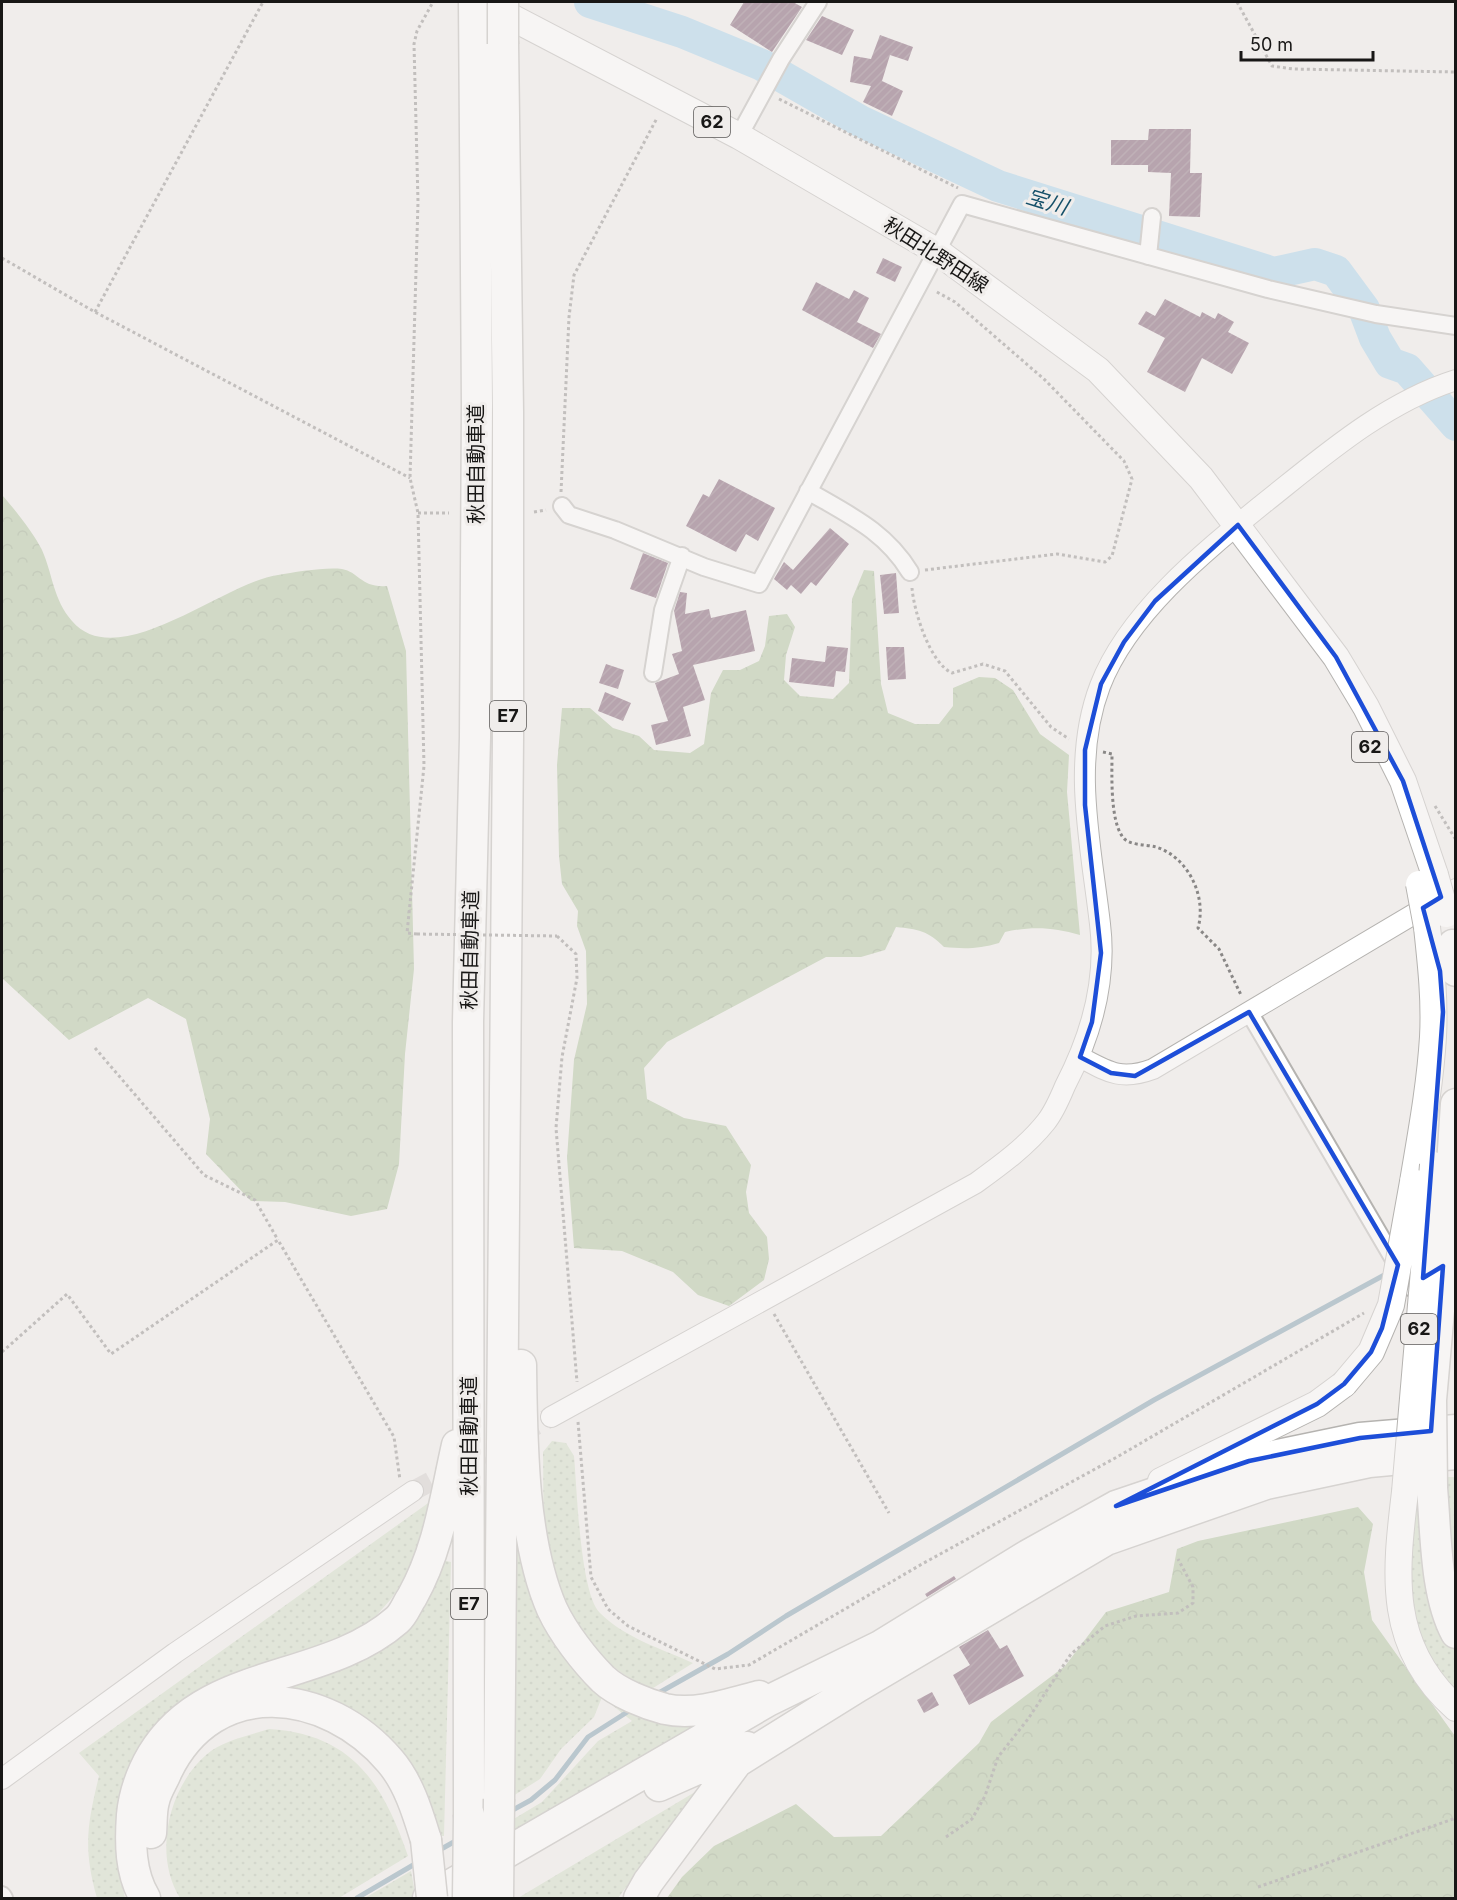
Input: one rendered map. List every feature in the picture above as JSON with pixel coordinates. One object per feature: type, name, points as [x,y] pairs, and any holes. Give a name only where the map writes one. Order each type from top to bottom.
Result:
[{"type":"highway","name":"秋田自動車道","points":[[468,1899],[470,1393],[468,1022],[475,749],[477,416],[474,2]]},
{"type":"highway","name":"秋田自動車道","points":[[498,1899],[501,1389],[506,1159],[508,413],[503,2]]},
{"type":"highway","points":[[1455,1104],[1443,1165],[1431,1400],[1418,1490],[1450,1623],[1455,1633]]},
{"type":"highway","points":[[506,1159],[520,1276],[526,1487],[536,1554],[552,1610],[577,1647],[604,1680],[632,1696],[666,1709],[708,1709],[805,1684]]},
{"type":"highway","points":[[145,1899],[129,1851],[133,1798],[143,1771],[164,1735],[190,1711],[235,1688],[323,1661],[366,1644],[399,1618],[418,1585],[442,1524],[470,1393]]},
{"type":"highway","points":[[428,1899],[768,1701],[880,1646],[1028,1555],[1116,1506],[1249,1461],[1360,1438],[1453,1448]]},
{"type":"highway","points":[[639,1899],[648,1882],[737,1762],[780,1733],[1106,1540],[1266,1484],[1328,1469],[1453,1448]]},
{"type":"highway","points":[[164,1899],[159,1891],[150,1848],[154,1801],[177,1751],[210,1719],[246,1704],[286,1701],[320,1709],[353,1727],[391,1762],[416,1805],[426,1840],[432,1899]]},
{"type":"highway","points":[[460,1899],[666,1782],[780,1733]]},
{"type":"main road","name":"秋田北野田線","points":[[481,2],[668,97],[938,252],[1098,370],[1201,478],[1306,615],[1327,664],[1390,787],[1405,828],[1436,883],[1436,921],[1455,956]]},
{"type":"main road","name":"62","points":[[1436,921],[1443,1012],[1443,1165]]},
{"type":"main road","points":[[1116,1506],[1186,1467],[1317,1404],[1344,1384],[1371,1352],[1391,1305],[1429,1083],[1433,1035],[1436,921]]},
{"type":"main road","points":[[1418,1490],[1397,1556],[1401,1618],[1418,1664],[1443,1697],[1455,1708]]},
{"type":"street","points":[[739,136],[781,59],[818,2]]},
{"type":"street","points":[[562,506],[569,515],[682,556],[704,567],[759,584],[962,204],[1268,290],[1376,314],[1455,326]]},
{"type":"street","points":[[1148,256],[1152,218]]},
{"type":"street","points":[[551,1417],[976,1183],[1012,1156],[1047,1121],[1080,1057],[1092,1022],[1101,954],[1086,805],[1085,750],[1101,684],[1124,642],[1155,601],[1238,525],[1317,461],[1395,407],[1453,381]]},
{"type":"street","points":[[808,491],[869,526],[897,550],[910,572]]},
{"type":"street","points":[[653,673],[663,610],[682,556]]},
{"type":"street","points":[[1080,1057],[1111,1073],[1136,1076],[1153,1069],[1249,1012],[1436,883]]},
{"type":"street","points":[[1249,1012],[1410,1287],[1455,1258]]},
{"type":"street","points":[[2,1779],[175,1653],[407,1494]]},
{"type":"path","points":[[95,312],[263,2]]},
{"type":"path","points":[[433,2],[417,31],[414,44],[418,202],[410,478],[418,513],[424,766],[407,933],[557,936],[576,954],[577,978],[562,1057],[556,1128],[579,1401],[578,1437],[591,1577],[608,1609],[618,1619],[715,1669],[749,1665],[922,1564],[1117,1457],[1372,1308]]},
{"type":"path","points":[[1237,2],[1272,66],[1293,69],[1455,72]]},
{"type":"path","points":[[766,88],[960,189]]},
{"type":"path","points":[[562,506],[563,426],[574,275],[668,97]]},
{"type":"path","points":[[2,258],[95,312],[410,478]]},
{"type":"path","points":[[921,284],[955,302],[1045,380],[1124,461],[1132,479],[1112,556],[1105,562],[1057,554],[910,572],[912,596],[923,630],[941,669],[952,673],[983,664],[1005,671],[1051,727],[1085,750],[1112,754],[1116,817],[1122,837],[1131,843],[1156,847],[1174,855],[1184,863],[1196,888],[1201,917],[1198,928],[1219,949],[1249,1012]]},
{"type":"path","points":[[418,513],[449,513]]},
{"type":"path","points":[[95,1047],[204,1176],[255,1200],[394,1437],[407,1494]]},
{"type":"path","points":[[2,1352],[67,1294],[111,1354],[278,1240]]},
{"type":"path","points":[[765,1298],[889,1513]]},
{"type":"path","points":[[946,1837],[972,1819],[985,1796],[998,1757],[1028,1719],[1071,1654],[1105,1626],[1136,1616],[1178,1613],[1193,1603],[1193,1587],[1178,1559]]},
{"type":"path","points":[[1258,1887],[1455,1818]]},
{"type":"highlighted area","points":[[1238,525],[1336,657],[1403,781],[1441,897],[1423,908],[1440,971],[1443,1012],[1423,1278],[1443,1266],[1431,1431],[1360,1438],[1249,1461],[1116,1506],[1317,1404],[1344,1384],[1371,1352],[1382,1328],[1398,1265],[1249,1012],[1135,1076],[1111,1073],[1080,1057],[1092,1022],[1101,953],[1085,805],[1085,750],[1101,684],[1124,642],[1155,601]]},
{"type":"green space","points":[[2,495],[24,521],[39,544],[57,595],[66,613],[72,621],[92,635],[116,638],[143,632],[172,621],[256,581],[278,575],[319,569],[342,569],[353,573],[371,585],[387,586],[406,651],[414,969],[405,1054],[399,1164],[387,1209],[351,1216],[285,1202],[251,1201],[206,1154],[210,1119],[186,1019],[148,998],[69,1040],[2,978]]},
{"type":"green space","points":[[864,570],[874,571],[881,684],[888,713],[915,724],[939,724],[953,706],[953,688],[979,677],[995,678],[1013,690],[1040,734],[1069,755],[1067,792],[1080,935],[1061,930],[1033,928],[1005,932],[999,943],[958,948],[944,947],[933,937],[922,932],[896,927],[885,950],[861,957],[826,957],[667,1042],[644,1068],[647,1099],[684,1118],[726,1126],[751,1165],[746,1192],[749,1213],[767,1237],[769,1259],[764,1280],[729,1306],[698,1295],[673,1272],[622,1251],[574,1248],[567,1158],[574,1060],[587,1004],[586,951],[577,926],[578,911],[562,884],[559,856],[557,765],[562,708],[590,708],[613,728],[639,736],[654,750],[690,753],[704,744],[711,693],[723,670],[740,670],[759,661],[765,646],[769,616],[787,614],[795,627],[786,655],[784,680],[800,696],[833,699],[849,683],[852,599]]},
{"type":"green space","points":[[552,1441],[566,1443],[574,1456],[584,1563],[593,1602],[610,1622],[632,1636],[693,1663],[650,1690],[619,1671],[591,1647],[569,1618],[553,1585],[547,1553],[543,1502],[543,1452]]},
{"type":"green space","points":[[510,1471],[584,1673],[719,1723],[511,1841],[512,1820],[542,1802],[598,1741],[632,1721],[602,1697],[594,1717],[561,1749],[540,1779],[513,1796]]},
{"type":"green space","points":[[1439,1477],[1455,1477],[1455,1594]]},
{"type":"green space","points":[[1421,1494],[1431,1598],[1455,1651],[1455,1697],[1421,1649],[1409,1582],[1410,1496]]},
{"type":"green space","points":[[431,1501],[415,1564],[391,1599],[368,1625],[289,1663],[119,1821],[116,1857],[125,1898],[97,1898],[90,1865],[88,1837],[99,1776],[79,1753]]},
{"type":"green space","points":[[1358,1507],[1373,1524],[1364,1572],[1372,1620],[1455,1736],[1455,1898],[667,1898],[682,1877],[714,1846],[796,1804],[834,1837],[881,1836],[979,1743],[991,1722],[1065,1666],[1106,1612],[1169,1592],[1177,1549],[1198,1541]]},
{"type":"green space","points":[[442,1560],[451,1562],[444,1836],[437,1836],[392,1751],[256,1700],[345,1663]]},
{"type":"green space","points":[[269,1729],[298,1733],[322,1741],[343,1752],[360,1767],[375,1785],[387,1806],[408,1856],[339,1898],[180,1898],[167,1862],[166,1843],[174,1803],[182,1785],[193,1769],[213,1750],[236,1739]]},
{"type":"green space","points":[[700,1789],[618,1898],[518,1898]]},
{"type":"green space","points":[[411,1871],[416,1898],[365,1898]]},
{"type":"building","points":[[744,2],[793,2],[802,7],[772,52],[730,25]]},
{"type":"building","points":[[822,16],[854,30],[842,55],[806,40]]},
{"type":"building","points":[[880,35],[913,47],[908,61],[890,55],[882,81],[903,91],[892,116],[863,102],[871,86],[850,82],[854,56],[871,59]]},
{"type":"building","points":[[1149,129],[1191,129],[1190,173],[1202,173],[1200,217],[1169,216],[1171,173],[1148,172],[1148,165],[1111,165],[1111,140],[1148,140]]},
{"type":"building","points":[[883,258],[902,267],[895,282],[876,273]]},
{"type":"building","points":[[816,282],[849,299],[854,290],[869,298],[857,322],[881,334],[873,348],[802,310]]},
{"type":"building","points":[[1165,299],[1200,317],[1202,312],[1215,319],[1218,313],[1234,322],[1228,332],[1249,343],[1232,374],[1202,358],[1185,392],[1147,372],[1165,338],[1138,324],[1146,311],[1155,316]]},
{"type":"building","points":[[719,479],[775,508],[758,541],[746,534],[736,552],[686,526],[703,494],[709,497]]},
{"type":"building","points":[[830,528],[849,544],[816,586],[811,582],[801,594],[791,585],[787,590],[774,579],[784,562],[793,570]]},
{"type":"building","points":[[643,553],[668,563],[656,598],[630,589]]},
{"type":"building","points":[[896,573],[899,613],[884,614],[880,575]]},
{"type":"building","points":[[680,592],[687,593],[685,614],[709,609],[711,618],[746,610],[755,651],[693,665],[705,700],[683,707],[691,736],[656,745],[651,725],[668,721],[655,683],[679,674],[672,654],[682,651],[674,611]]},
{"type":"building","points":[[827,646],[848,648],[845,672],[836,671],[834,687],[789,682],[792,658],[825,662]]},
{"type":"building","points":[[886,647],[904,647],[906,679],[888,680]]},
{"type":"building","points":[[606,664],[624,670],[618,689],[599,683]]},
{"type":"building","points":[[605,692],[631,703],[623,721],[598,711]]},
{"type":"building","points":[[954,1576],[956,1579],[927,1597],[925,1594]]},
{"type":"building","points":[[988,1630],[1000,1649],[1007,1645],[1024,1676],[969,1705],[953,1675],[970,1665],[959,1647]]},
{"type":"building","points":[[932,1692],[939,1705],[924,1713],[917,1700]]},
{"type":"waterway","name":"宝川","points":[[590,2],[682,32],[762,65],[860,121],[998,186],[1274,273],[1315,264],[1336,271],[1364,309],[1375,338],[1390,363],[1407,369],[1456,425]]},
{"type":"waterway","points":[[655,1695],[728,1654],[786,1616],[1154,1400],[1388,1273]]},
{"type":"waterway","points":[[509,1812],[531,1800],[555,1780],[588,1737],[632,1709]]},
{"type":"waterway","points":[[436,1852],[459,1839]]},
{"type":"waterway","points":[[357,1898],[420,1861]]},
{"type":"tunnel","points":[[413,1491],[551,1417]]}]
